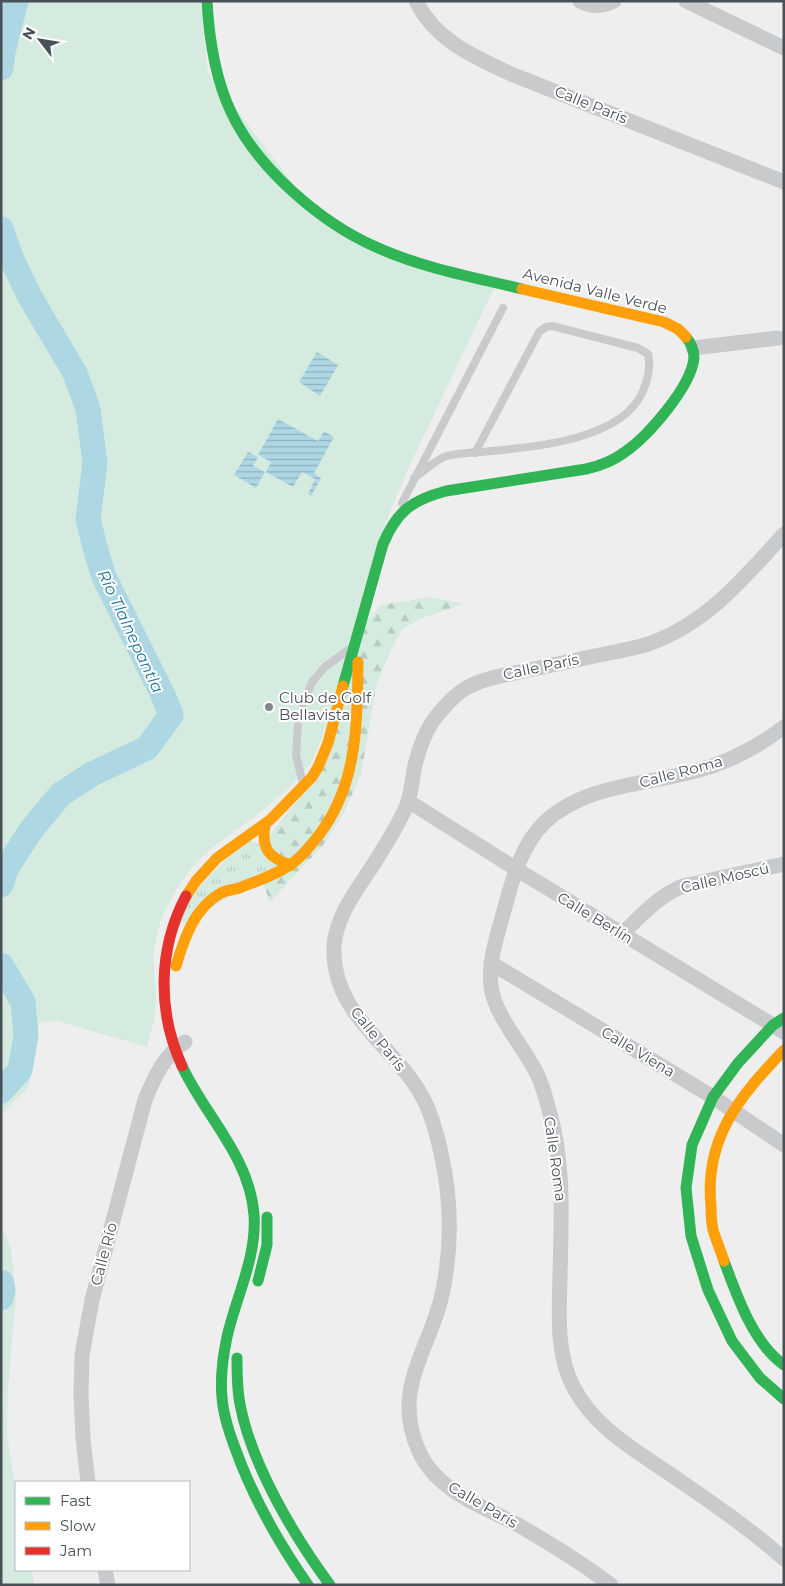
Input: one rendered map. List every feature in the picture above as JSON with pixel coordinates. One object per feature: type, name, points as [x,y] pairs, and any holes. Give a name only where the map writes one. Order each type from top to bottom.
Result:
[{"type":"street","name":"Avenida Valle Verde","points":[[207,1],[213,48],[221,82],[231,112],[248,141],[269,166],[325,218],[375,247],[442,270],[664,322],[676,327],[686,336],[694,348]]},
{"type":"street","name":"Calle París","points":[[416,1],[439,33],[470,55],[511,74],[784,182]]},
{"type":"street","points":[[580,1],[586,4],[605,6],[614,1]]},
{"type":"street","points":[[686,1],[784,48]]},
{"type":"street","points":[[308,1585],[275,1535],[255,1498],[229,1431],[222,1399],[222,1372],[226,1341],[248,1266],[253,1240],[254,1215],[240,1164],[230,1143],[195,1089],[183,1049],[164,1002],[163,970],[175,918],[185,896],[199,876],[218,857],[265,824],[304,787],[320,765],[329,741],[381,549],[392,526],[405,509],[425,496],[446,491],[584,470],[610,461],[634,446],[658,422],[678,392],[692,366],[694,348],[778,338]]},
{"type":"street","name":"Calle París","points":[[611,1585],[585,1566],[521,1527],[457,1494],[435,1476],[418,1452],[409,1420],[410,1389],[419,1358],[435,1321],[443,1292],[448,1258],[448,1191],[433,1122],[423,1098],[406,1074],[358,1018],[343,996],[335,969],[334,943],[341,918],[354,893],[392,834],[408,801],[415,764],[436,715],[454,697],[471,686],[499,676],[648,644],[675,633],[700,618],[733,589],[784,534]]},
{"type":"street","points":[[183,1049],[175,999],[175,972],[180,948],[190,926],[202,908],[220,894],[263,879],[291,865],[317,839],[333,816],[349,781],[357,719],[359,625]]},
{"type":"street","name":"Calle Roma","points":[[784,727],[752,749],[722,762],[690,773],[596,793],[568,804],[544,823],[528,845],[516,869],[491,963],[491,987],[498,1009],[539,1077],[554,1132],[562,1191],[559,1322],[563,1358],[573,1387],[591,1414],[615,1436],[736,1520],[784,1559]]},
{"type":"street","name":"Calle Berlín","points":[[408,801],[622,934],[780,1025]]},
{"type":"street","points":[[265,824],[263,836],[265,847],[270,856],[280,862],[291,865]]},
{"type":"street","name":"Calle Moscú","points":[[622,934],[656,901],[669,892],[683,886],[784,864]]},
{"type":"street","name":"Calle Viena","points":[[491,963],[713,1098],[784,1145]]},
{"type":"street","points":[[780,1025],[738,1063],[713,1098],[692,1145],[686,1188],[691,1236],[708,1290],[732,1341],[760,1378],[784,1399]]},
{"type":"street","name":"Calle Río","points":[[88,1481],[83,1438],[81,1393],[82,1355],[92,1300],[144,1100],[155,1076],[183,1049]]},
{"type":"street","points":[[784,1050],[757,1078],[732,1111],[713,1155],[709,1190],[713,1231],[730,1277],[752,1328],[784,1365]]},
{"type":"street","points":[[253,1297],[267,1245],[266,1209]]},
{"type":"street","points":[[238,1349],[237,1385],[246,1429],[280,1506],[314,1564],[330,1585]]},
{"type":"street","points":[[105,1571],[108,1585]]},
{"type":"lane","points":[[392,526],[414,478],[503,308]]},
{"type":"lane","points":[[414,478],[443,457],[509,450],[567,440],[594,432],[626,414],[639,400],[647,380],[650,362],[648,354],[638,348],[552,326],[546,327],[539,332],[475,453]]},
{"type":"lane","points":[[303,704],[312,682],[326,667],[354,646]]},
{"type":"lane","points":[[298,726],[296,756],[304,787]]},
{"type":"green space","name":"Club de Golf Bellavista","points":[[1,1],[200,1],[208,72],[320,220],[495,286],[408,469],[386,522],[321,740],[311,763],[292,785],[257,815],[212,848],[192,867],[175,892],[161,919],[153,953],[156,997],[155,1016],[147,1047],[58,1021],[40,1022],[34,1029],[34,1062],[28,1088],[1,1114]],"holes":[[[98,556],[151,670],[104,577]]]},
{"type":"green space","points":[[430,597],[464,604],[419,619],[402,630],[377,683],[361,774],[344,813],[324,844],[270,902],[260,874],[268,837],[307,788],[362,626],[381,605]]},
{"type":"green space","points":[[246,838],[291,860],[174,929],[184,902]]},
{"type":"green space","points":[[1,1227],[11,1248],[16,1295],[8,1388],[7,1433],[15,1487],[15,1571],[32,1571],[34,1585],[1,1585]]},
{"type":"water","points":[[317,352],[338,365],[320,396],[299,382]]},
{"type":"water","points":[[278,419],[318,441],[324,431],[334,437],[314,473],[321,478],[311,496],[308,494],[315,479],[302,472],[293,487],[266,472],[271,462],[258,455]]},
{"type":"water","points":[[248,452],[258,457],[253,466],[265,472],[256,488],[234,475]]},
{"type":"waterway","name":"Río Tlalnepantla","points":[[1,68],[3,52],[16,1]]},
{"type":"waterway","name":"Río Tlalnepantla","points":[[1,229],[12,260],[30,297],[75,373],[88,409],[95,463],[88,519],[96,551],[104,577],[163,695],[171,715],[147,748],[92,774],[61,794],[31,830],[6,869],[1,885]]},
{"type":"waterway","name":"Río Tlalnepantla","points":[[1,965],[23,1002],[26,1035],[20,1070],[1,1091]]},
{"type":"waterway","name":"Río Tlalnepantla","points":[[1,1282],[3,1290],[1,1298]]},
{"type":"traffic: fast","points":[[207,1],[214,58],[225,99],[242,133],[274,173],[293,192],[334,224],[376,247],[411,261],[522,289]]},
{"type":"traffic: fast","points":[[343,686],[383,544],[400,515],[424,498],[446,491],[586,469],[606,463],[620,455],[634,445],[656,423],[685,383],[694,358],[692,347],[686,337]]},
{"type":"traffic: fast","points":[[784,1018],[773,1025],[738,1063],[713,1097],[692,1145],[686,1188],[691,1236],[708,1290],[732,1341],[760,1378],[784,1399]]},
{"type":"traffic: fast","points":[[182,1066],[236,1156],[251,1194],[254,1215],[254,1231],[249,1262],[231,1322],[223,1359],[221,1389],[225,1416],[242,1466],[258,1502],[276,1536],[308,1585]]},
{"type":"traffic: fast","points":[[258,1281],[267,1245],[267,1217]]},
{"type":"traffic: fast","points":[[724,1261],[747,1318],[755,1332],[773,1356],[784,1365]]},
{"type":"traffic: fast","points":[[237,1358],[240,1404],[254,1451],[264,1475],[289,1522],[330,1585]]},
{"type":"traffic: slow","points":[[522,289],[664,322],[678,329],[686,337]]},
{"type":"traffic: slow","points":[[176,966],[191,925],[212,899],[223,892],[273,875],[295,862],[315,840],[329,820],[340,799],[352,756],[357,709],[358,662]]},
{"type":"traffic: slow","points":[[186,896],[196,881],[217,858],[270,820],[312,777],[328,743],[343,686]]},
{"type":"traffic: slow","points":[[265,824],[264,840],[268,851],[277,859],[291,865]]},
{"type":"traffic: slow","points":[[724,1261],[712,1223],[710,1182],[713,1159],[719,1139],[728,1120],[753,1084],[784,1050]]},
{"type":"traffic: jam","points":[[182,1066],[168,1024],[164,980],[170,937],[186,896]]},
{"type":"place","name":"Club de Golf Bellavista","points":[[269,707]]}]
